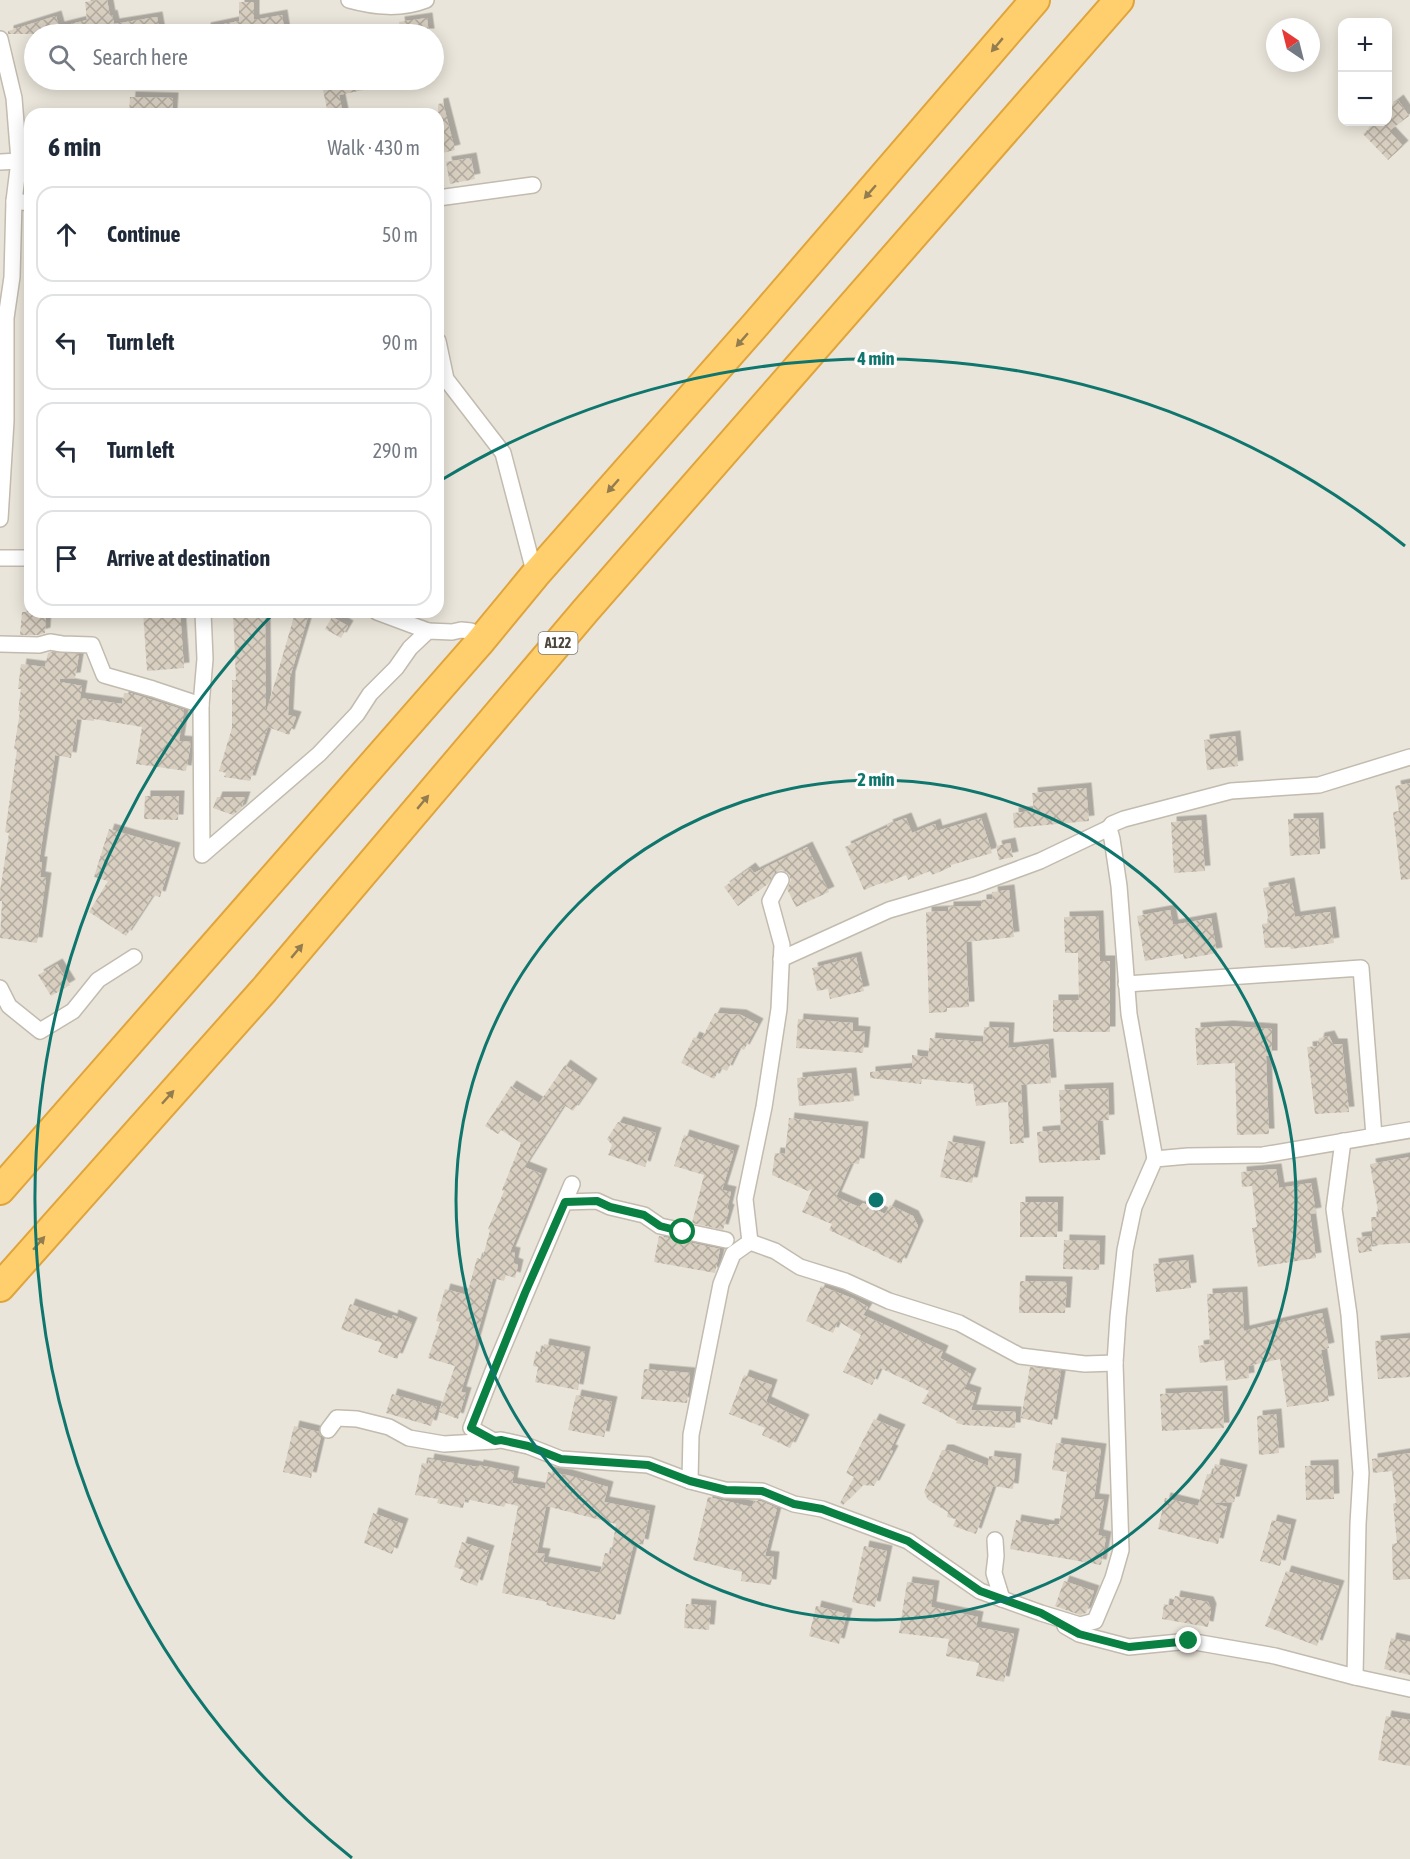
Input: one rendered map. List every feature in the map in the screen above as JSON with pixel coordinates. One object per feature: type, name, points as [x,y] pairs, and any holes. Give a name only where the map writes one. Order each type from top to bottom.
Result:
[{"type":"highway","points":[[0,1190],[479,643],[535,575],[765,314],[1035,0]]},
{"type":"highway","name":"A122","points":[[0,1287],[264,990],[586,610],[1119,0]]},
{"type":"street","points":[[349,0],[375,7],[411,6],[426,0]]},
{"type":"street","points":[[0,39],[14,98],[19,161],[14,201],[12,277],[3,318],[6,421],[0,519]]},
{"type":"street","points":[[0,162],[19,161]]},
{"type":"street","points":[[444,197],[533,185]]},
{"type":"street","points":[[14,201],[24,202]]},
{"type":"street","points":[[444,370],[446,379],[502,453],[535,575]]},
{"type":"street","points":[[0,558],[24,558]]},
{"type":"street","points":[[203,618],[205,659],[201,705],[202,855],[319,754],[357,714],[370,694],[396,668],[410,648],[428,631]]},
{"type":"street","points":[[393,618],[428,631],[471,631],[479,643]]},
{"type":"street","points":[[0,644],[39,645],[50,642],[92,645],[105,675],[153,688],[201,705]]},
{"type":"street","points":[[781,959],[889,910],[975,885],[1040,861],[1124,819],[1231,791],[1319,784],[1410,757]]},
{"type":"street","points":[[328,1430],[337,1418],[357,1419],[389,1427],[409,1438],[444,1444],[501,1440],[528,1446],[561,1459],[648,1465],[690,1481],[726,1490],[762,1491],[794,1504],[822,1509],[908,1541],[980,1591],[1080,1624],[1095,1621],[1113,1578],[1121,1550],[1115,1363],[1125,1250],[1134,1206],[1155,1159],[1128,1014],[1119,886],[1112,839],[1108,828]]},
{"type":"street","points":[[750,1242],[745,1199],[764,1107],[777,1020],[782,945],[770,901],[781,880]]},
{"type":"street","points":[[0,988],[9,1006],[40,1031],[73,1011],[98,980],[134,957]]},
{"type":"street","points":[[1126,984],[1362,968],[1374,1136]]},
{"type":"street","points":[[1155,1159],[1263,1155],[1410,1130]]},
{"type":"street","points":[[1343,1142],[1334,1209],[1349,1314],[1361,1473],[1355,1677]]},
{"type":"street","points":[[495,1441],[471,1428],[517,1312],[572,1184]]},
{"type":"street","points":[[565,1202],[597,1201],[610,1207],[644,1215],[660,1226],[726,1240]]},
{"type":"street","points":[[750,1242],[774,1251],[800,1267],[846,1281],[889,1301],[959,1323],[1020,1356],[1085,1364],[1115,1363]]},
{"type":"street","points":[[690,1481],[691,1435],[721,1284],[734,1254],[750,1242]]},
{"type":"street","points":[[995,1540],[994,1573],[1002,1599]]},
{"type":"street","points":[[1041,1613],[1079,1634],[1129,1647],[1189,1641],[1275,1656],[1410,1689]]},
{"type":"shaded area","points":[[0,0],[1410,0],[1410,1859],[0,1859]]},
{"type":"building","points":[[107,0],[114,24],[71,24],[87,20],[85,2]]},
{"type":"building","points":[[239,2],[254,2],[254,20],[282,15],[283,24],[224,24],[239,21]]},
{"type":"building","points":[[56,16],[58,24],[30,24]]},
{"type":"building","points":[[157,17],[158,24],[114,24]]},
{"type":"building","points":[[427,18],[428,24],[399,24],[399,22]]},
{"type":"building","points":[[24,26],[24,34],[8,34],[8,31]]},
{"type":"building","points":[[323,90],[363,90],[339,95],[342,108],[327,108]]},
{"type":"building","points":[[130,97],[173,98],[172,108],[129,108]]},
{"type":"building","points":[[1398,100],[1409,116],[1389,131],[1403,146],[1388,160],[1363,134],[1372,126],[1392,126],[1392,105]]},
{"type":"building","points":[[443,103],[455,150],[444,153],[444,108],[438,108],[438,104]]},
{"type":"building","points":[[471,158],[475,179],[450,184],[446,162]]},
{"type":"building","points":[[22,612],[24,612],[24,618],[46,618],[45,633],[20,635]]},
{"type":"building","points":[[143,618],[180,618],[184,668],[147,671]]},
{"type":"building","points":[[233,618],[265,618],[266,713],[294,618],[308,618],[290,677],[288,715],[296,717],[289,735],[268,727],[250,781],[224,777],[226,773],[219,771],[232,728],[232,680],[236,680]]},
{"type":"building","points":[[331,618],[348,626],[341,638],[325,629]]},
{"type":"building","points":[[48,653],[79,654],[75,678],[60,679],[60,682],[82,686],[80,698],[122,704],[124,693],[130,693],[184,710],[179,741],[191,742],[186,771],[136,764],[142,727],[94,719],[94,721],[77,719],[71,758],[55,755],[39,862],[42,862],[40,877],[46,878],[37,943],[0,938],[2,901],[0,901],[0,891],[9,833],[5,832],[17,750],[14,749],[20,711],[18,711],[21,689],[18,689],[21,664],[45,667]]},
{"type":"building","points":[[1235,736],[1238,766],[1207,770],[1204,740]]},
{"type":"building","points":[[1410,783],[1410,879],[1401,880],[1393,812],[1399,811],[1395,786]]},
{"type":"building","points":[[1086,788],[1089,821],[1014,828],[1013,813],[1034,811],[1032,793]]},
{"type":"building","points":[[145,796],[179,796],[178,820],[144,819]]},
{"type":"building","points":[[217,797],[245,797],[241,809],[233,815],[213,808]]},
{"type":"building","points":[[906,818],[912,833],[935,824],[937,831],[981,818],[992,853],[951,865],[932,875],[930,871],[908,880],[906,875],[864,890],[845,847],[888,827],[887,825]]},
{"type":"building","points":[[1318,818],[1320,854],[1290,856],[1288,819]]},
{"type":"building","points":[[1201,820],[1205,871],[1174,873],[1171,822]]},
{"type":"building","points":[[109,829],[175,848],[160,897],[153,895],[126,936],[89,912],[108,881],[94,877]]},
{"type":"building","points":[[1010,843],[1013,857],[999,860],[996,846]]},
{"type":"building","points":[[807,847],[829,892],[796,907],[787,889],[791,880],[789,875],[781,870],[775,872],[768,884],[738,906],[724,887],[750,868],[754,873]]},
{"type":"building","points":[[1289,883],[1295,917],[1330,912],[1334,943],[1291,949],[1290,947],[1265,948],[1262,924],[1269,923],[1263,888]]},
{"type":"building","points":[[1009,890],[1014,937],[966,942],[969,1007],[947,1008],[947,1012],[929,1013],[926,912],[948,911],[948,907],[981,906],[981,900],[993,899],[992,892]]},
{"type":"building","points":[[1170,910],[1173,925],[1211,918],[1217,953],[1184,959],[1183,954],[1145,961],[1137,916]]},
{"type":"building","points":[[1098,916],[1100,961],[1110,961],[1110,1032],[1053,1032],[1053,1000],[1079,1000],[1078,953],[1065,953],[1064,917]]},
{"type":"building","points":[[856,957],[864,991],[830,999],[828,989],[817,991],[812,968]]},
{"type":"building","points":[[57,964],[70,985],[51,996],[38,975]]},
{"type":"building","points":[[715,1013],[741,1015],[758,1024],[744,1050],[739,1047],[727,1071],[720,1068],[714,1079],[681,1063],[694,1037],[701,1040]]},
{"type":"building","points":[[798,1019],[853,1023],[853,1031],[865,1032],[863,1053],[796,1048]]},
{"type":"building","points":[[1228,1026],[1272,1029],[1272,1056],[1266,1056],[1269,1134],[1237,1135],[1235,1063],[1197,1065],[1195,1028]]},
{"type":"building","points":[[984,1027],[1009,1028],[1008,1048],[1048,1044],[1051,1083],[1021,1085],[1024,1143],[1010,1144],[1008,1102],[976,1106],[973,1084],[922,1079],[921,1084],[870,1078],[870,1072],[912,1068],[912,1055],[928,1057],[930,1038],[983,1042]]},
{"type":"building","points":[[1329,1036],[1333,1044],[1342,1044],[1349,1112],[1315,1114],[1307,1047],[1317,1046],[1319,1038]]},
{"type":"building","points":[[565,1065],[592,1084],[573,1111],[564,1105],[524,1167],[542,1174],[510,1252],[515,1253],[513,1263],[518,1265],[515,1278],[506,1275],[504,1281],[493,1278],[461,1392],[466,1393],[458,1419],[439,1412],[455,1366],[428,1358],[440,1322],[436,1321],[445,1289],[467,1295],[477,1258],[482,1260],[490,1230],[488,1229],[521,1143],[501,1130],[498,1134],[485,1126],[511,1086],[539,1103]]},
{"type":"building","points":[[851,1073],[854,1101],[799,1106],[797,1078]]},
{"type":"building","points":[[1108,1088],[1109,1120],[1097,1121],[1100,1160],[1039,1163],[1037,1132],[1061,1130],[1059,1090]]},
{"type":"building","points":[[789,1118],[863,1127],[859,1164],[851,1163],[836,1197],[859,1207],[863,1203],[885,1214],[890,1205],[913,1216],[918,1226],[901,1264],[829,1230],[832,1224],[802,1212],[812,1189],[808,1191],[772,1175],[775,1153],[785,1154]]},
{"type":"building","points":[[618,1122],[656,1133],[645,1167],[608,1155],[612,1145],[607,1139]]},
{"type":"building","points":[[684,1135],[734,1151],[722,1190],[731,1192],[723,1230],[692,1223],[704,1175],[674,1166]]},
{"type":"building","points":[[948,1141],[980,1147],[972,1183],[940,1177]]},
{"type":"building","points":[[1410,1157],[1410,1243],[1373,1245],[1371,1217],[1379,1217],[1370,1164]]},
{"type":"building","points":[[1276,1169],[1279,1188],[1311,1183],[1316,1213],[1310,1214],[1316,1258],[1258,1267],[1252,1228],[1257,1227],[1252,1186],[1242,1187],[1241,1172]]},
{"type":"building","points":[[1020,1202],[1058,1202],[1057,1237],[1020,1237]]},
{"type":"building","points":[[659,1236],[720,1249],[715,1273],[654,1262]]},
{"type":"building","points":[[1370,1236],[1372,1251],[1359,1253],[1356,1238]]},
{"type":"building","points":[[1064,1240],[1100,1241],[1099,1270],[1063,1269]]},
{"type":"building","points":[[1188,1260],[1191,1288],[1156,1292],[1153,1264]]},
{"type":"building","points":[[1020,1281],[1067,1282],[1065,1313],[1019,1313]]},
{"type":"building","points":[[821,1286],[868,1307],[863,1315],[943,1351],[940,1358],[971,1374],[964,1389],[976,1393],[971,1410],[1016,1412],[1015,1428],[956,1423],[957,1421],[922,1403],[929,1391],[880,1368],[872,1385],[843,1372],[861,1335],[838,1321],[833,1333],[806,1321]]},
{"type":"building","points":[[1242,1292],[1244,1331],[1322,1313],[1329,1348],[1321,1350],[1329,1401],[1287,1407],[1280,1359],[1248,1366],[1249,1378],[1226,1381],[1224,1360],[1200,1363],[1198,1346],[1210,1344],[1207,1294]]},
{"type":"building","points":[[350,1304],[392,1319],[393,1315],[412,1323],[397,1359],[378,1352],[382,1343],[341,1329]]},
{"type":"building","points":[[1410,1338],[1410,1377],[1378,1379],[1375,1341]]},
{"type":"building","points":[[544,1344],[585,1352],[578,1390],[535,1382],[538,1367],[533,1366],[536,1351],[542,1353]]},
{"type":"building","points":[[1030,1367],[1061,1371],[1052,1425],[1021,1418]]},
{"type":"building","points":[[644,1369],[690,1373],[687,1403],[641,1399]]},
{"type":"building","points":[[744,1375],[772,1385],[766,1402],[804,1420],[790,1448],[762,1435],[765,1428],[729,1414]]},
{"type":"building","points":[[1222,1391],[1224,1428],[1162,1431],[1160,1394]]},
{"type":"building","points":[[392,1394],[437,1407],[431,1426],[386,1413]]},
{"type":"building","points":[[576,1395],[612,1402],[604,1437],[568,1430]]},
{"type":"building","points":[[1276,1414],[1279,1453],[1259,1455],[1257,1416]]},
{"type":"building","points":[[874,1419],[900,1430],[890,1450],[893,1451],[874,1486],[863,1485],[843,1505],[840,1503],[854,1477],[846,1473]]},
{"type":"building","points":[[294,1426],[319,1432],[321,1436],[311,1478],[283,1472]]},
{"type":"building","points":[[1056,1443],[1101,1449],[1094,1499],[1104,1500],[1098,1535],[1106,1537],[1101,1565],[1010,1549],[1016,1520],[1049,1526],[1049,1524],[1059,1524],[1067,1472],[1052,1470]]},
{"type":"building","points":[[942,1450],[948,1450],[988,1466],[989,1456],[1016,1459],[1013,1489],[993,1486],[976,1534],[953,1526],[956,1519],[947,1517],[948,1512],[928,1500],[924,1492]]},
{"type":"building","points":[[1410,1453],[1410,1579],[1393,1580],[1392,1544],[1397,1543],[1392,1471],[1373,1473],[1372,1459]]},
{"type":"building","points":[[429,1459],[514,1472],[512,1483],[545,1489],[548,1472],[567,1475],[608,1487],[604,1502],[650,1511],[643,1545],[634,1543],[615,1620],[502,1593],[518,1506],[506,1503],[504,1507],[465,1499],[463,1508],[437,1503],[438,1499],[415,1495],[422,1463],[428,1464]],"holes":[[[546,1506],[616,1524],[611,1554],[605,1553],[600,1573],[543,1562],[545,1554],[537,1553]]]},
{"type":"building","points":[[1215,1464],[1242,1470],[1234,1502],[1212,1503],[1227,1507],[1218,1544],[1158,1529],[1165,1498],[1198,1506],[1207,1474],[1213,1475]]},
{"type":"building","points":[[1333,1465],[1334,1499],[1306,1500],[1305,1466]]},
{"type":"building","points":[[708,1497],[752,1507],[754,1501],[760,1501],[777,1508],[765,1556],[774,1557],[771,1585],[741,1581],[742,1572],[693,1560]]},
{"type":"building","points":[[373,1513],[403,1524],[392,1554],[364,1543]]},
{"type":"building","points":[[1272,1520],[1291,1525],[1280,1566],[1260,1561]]},
{"type":"building","points":[[462,1542],[489,1551],[477,1586],[460,1580],[464,1570],[454,1567]]},
{"type":"building","points":[[864,1546],[887,1551],[875,1607],[852,1602]]},
{"type":"building","points":[[1286,1571],[1339,1586],[1317,1646],[1265,1626]]},
{"type":"building","points":[[1064,1581],[1094,1591],[1086,1613],[1080,1615],[1055,1606]]},
{"type":"building","points":[[907,1582],[934,1586],[931,1607],[978,1617],[976,1627],[1014,1634],[1004,1682],[976,1676],[979,1663],[946,1656],[949,1639],[899,1633]]},
{"type":"building","points":[[1175,1596],[1208,1602],[1211,1609],[1208,1627],[1162,1619],[1164,1604],[1173,1606]]},
{"type":"building","points":[[686,1604],[711,1606],[709,1630],[684,1628]]},
{"type":"building","points":[[816,1606],[847,1614],[839,1644],[809,1636]]},
{"type":"building","points":[[1391,1638],[1410,1642],[1410,1675],[1384,1669]]},
{"type":"building","points":[[1386,1716],[1410,1720],[1410,1766],[1378,1760]]},
{"type":"route","points":[[683,1232],[660,1226],[644,1215],[610,1207],[597,1201],[565,1202],[525,1293],[471,1428],[495,1441],[501,1440],[528,1446],[561,1459],[648,1465],[690,1481],[726,1490],[762,1491],[794,1504],[822,1509],[908,1541],[980,1591],[1041,1613],[1079,1634],[1129,1647],[1189,1641]]}]
